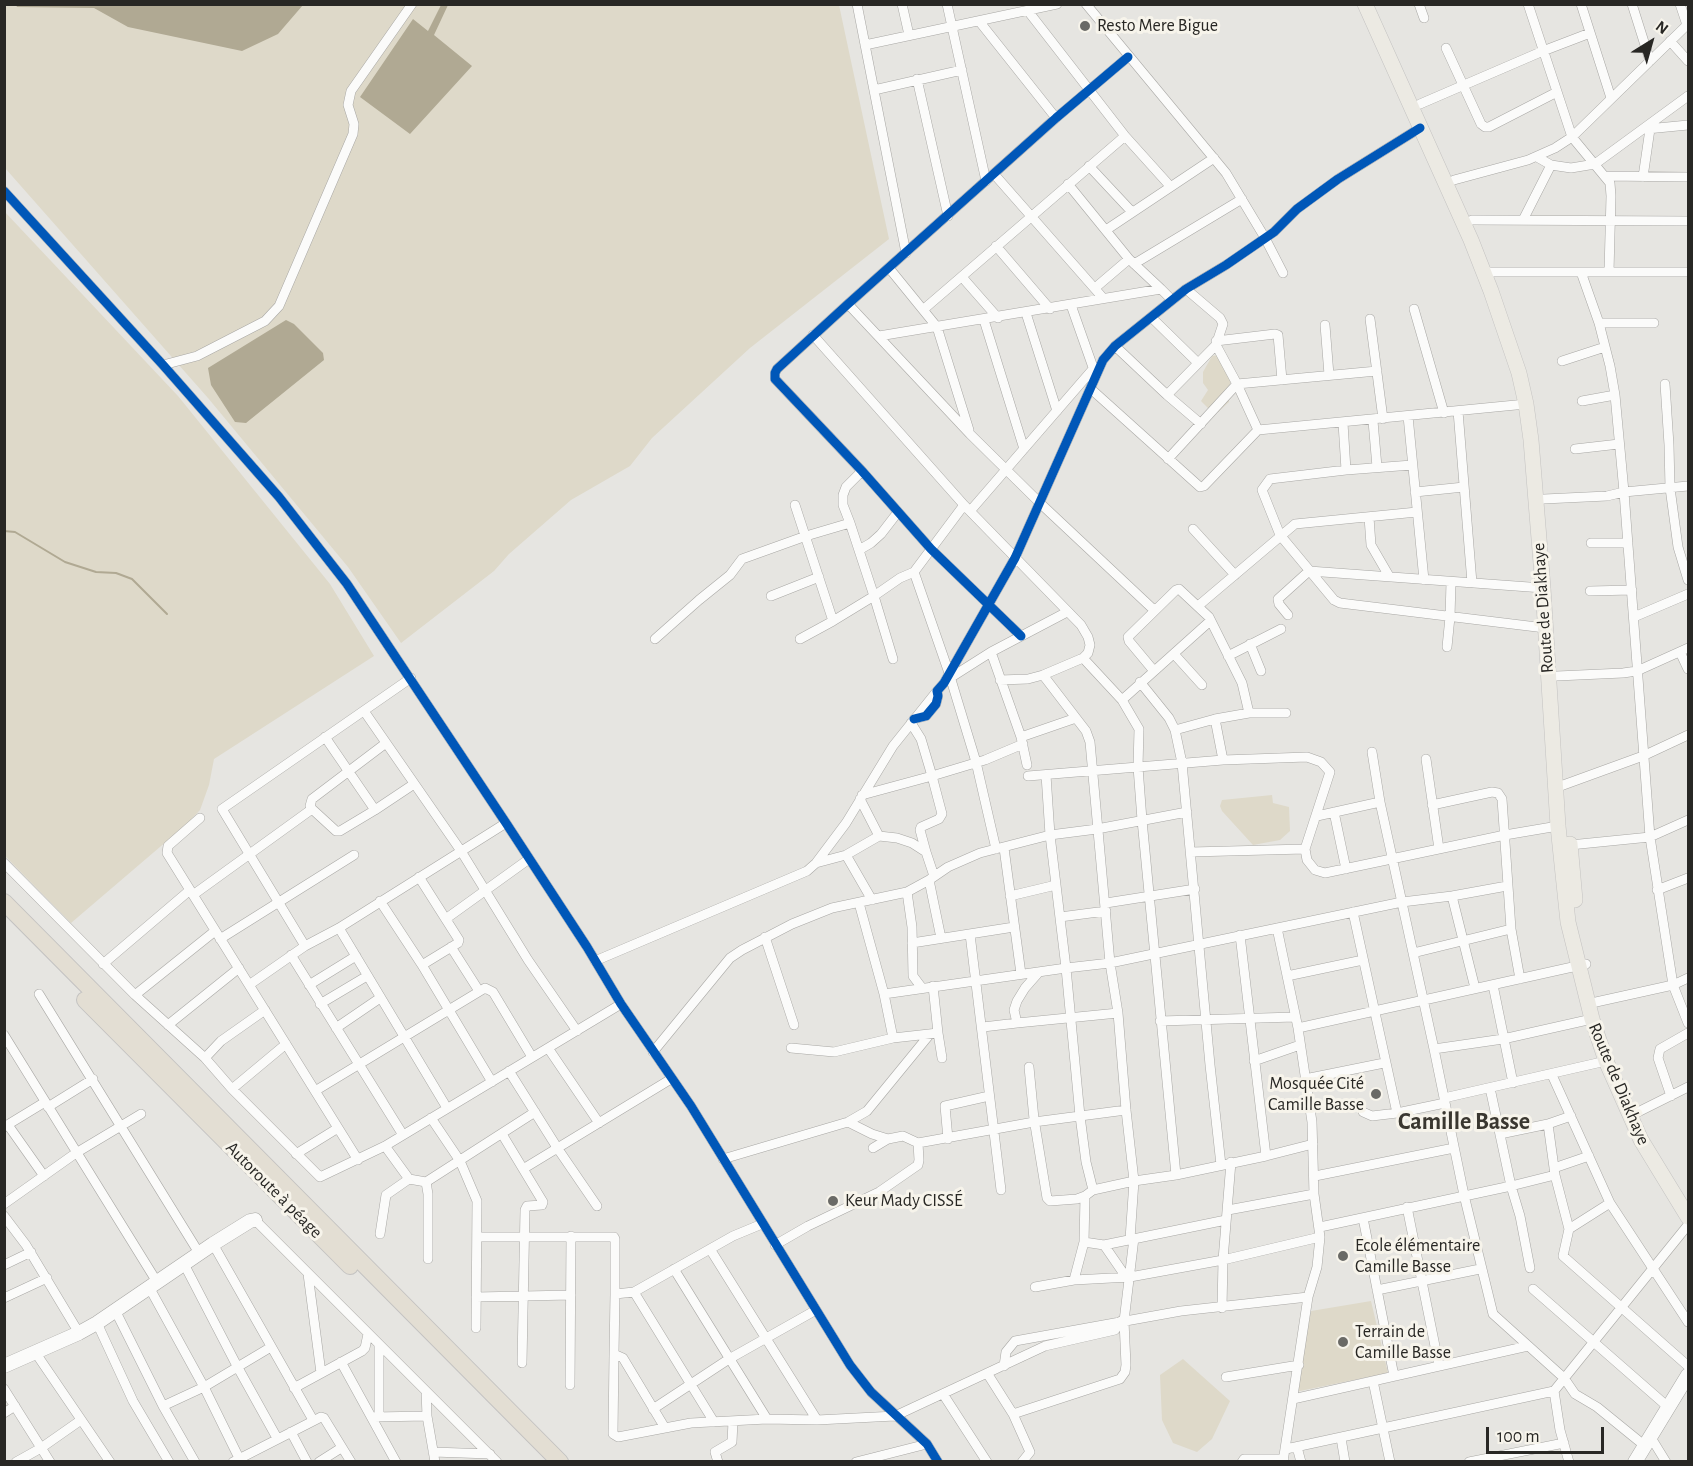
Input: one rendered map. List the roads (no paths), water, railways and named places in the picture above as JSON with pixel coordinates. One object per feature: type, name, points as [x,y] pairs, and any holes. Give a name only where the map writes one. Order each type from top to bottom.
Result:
[{"type":"highway","points":[[4,903],[560,1461]]},
{"type":"highway","name":"Autoroute à péage","points":[[4,918],[545,1461]]},
{"type":"main road","name":"Route de Diakhaye","points":[[1365,4],[1420,128],[1489,272],[1523,351],[1532,382],[1539,425],[1557,675],[1560,786],[1558,826],[1568,921],[1615,1059],[1638,1112],[1689,1201]]},
{"type":"main road","name":"Route de Diakhaye","points":[[1375,4],[1472,220],[1508,336],[1526,404],[1560,786],[1570,845],[1582,965],[1592,1019],[1606,1061],[1641,1140],[1689,1217]]},
{"type":"street","points":[[163,365],[197,356],[265,321],[279,306],[353,135],[354,124],[348,105],[351,91],[412,4]]},
{"type":"street","points":[[857,4],[906,253]]},
{"type":"street","points":[[902,4],[909,35]]},
{"type":"street","points":[[947,4],[987,181]]},
{"type":"street","points":[[865,45],[1057,4]]},
{"type":"street","points":[[1419,4],[1424,18]]},
{"type":"street","points":[[1528,4],[1572,137],[1610,183],[1610,272]]},
{"type":"street","points":[[1581,4],[1611,98]]},
{"type":"street","points":[[1632,4],[1650,61]]},
{"type":"street","points":[[1454,180],[1537,156],[1572,137],[1688,25],[1680,4]]},
{"type":"street","points":[[1092,6],[1128,57],[1226,173],[1266,238],[1283,273]]},
{"type":"street","points":[[1028,11],[1125,136],[1170,186]]},
{"type":"street","points":[[979,21],[1056,118]]},
{"type":"street","points":[[1419,104],[1590,33]]},
{"type":"street","points":[[1670,41],[1689,61]]},
{"type":"street","points":[[1446,48],[1462,86],[1481,124],[1485,127],[1557,92]]},
{"type":"street","points":[[1021,636],[931,549],[862,471],[775,379],[777,369],[813,335],[1056,118],[1128,57]]},
{"type":"street","points":[[874,90],[962,70]]},
{"type":"street","points":[[917,79],[948,216]]},
{"type":"street","points":[[1537,156],[1551,165],[1571,168],[1595,164],[1689,96]]},
{"type":"street","points":[[1646,129],[1689,125]]},
{"type":"street","points":[[800,639],[874,596],[900,578],[914,572],[948,528],[1007,470],[1115,346],[1186,288],[1266,238],[1297,209],[1420,128]]},
{"type":"street","points":[[1643,177],[1646,129]]},
{"type":"street","points":[[924,309],[1125,136]]},
{"type":"street","points":[[1106,230],[1214,158]]},
{"type":"street","points":[[1523,220],[1551,165]]},
{"type":"street","points":[[1089,166],[1132,212]]},
{"type":"street","points":[[994,174],[1103,298]]},
{"type":"street","points":[[1606,176],[1689,177]]},
{"type":"street","points":[[1068,184],[1132,261],[1172,300]]},
{"type":"street","points":[[4,191],[163,365],[279,497],[348,584],[723,1159],[850,1365],[871,1392],[927,1444],[938,1461]]},
{"type":"street","points":[[1095,288],[1132,261],[1242,198]]},
{"type":"street","points":[[1472,220],[1689,221]]},
{"type":"street","points":[[996,246],[1050,309]]},
{"type":"street","points":[[889,268],[937,327],[970,434]]},
{"type":"street","points":[[1489,272],[1689,272]]},
{"type":"street","points":[[1581,272],[1599,323],[1614,395],[1632,590],[1650,837],[1673,985],[1689,1023]]},
{"type":"street","points":[[962,277],[998,318]]},
{"type":"street","points":[[1167,394],[1216,343],[1222,324],[1220,318],[1186,288]]},
{"type":"street","points":[[879,336],[998,318],[1161,289]]},
{"type":"street","points":[[848,304],[970,434],[1154,610]]},
{"type":"street","points":[[816,863],[846,823],[893,746],[913,721],[922,718],[936,704],[937,691],[949,676],[988,603],[1016,558],[1041,504],[1091,389],[1094,372],[1071,305]]},
{"type":"street","points":[[1414,309],[1444,413]]},
{"type":"street","points":[[1026,313],[1057,411]]},
{"type":"street","points":[[1151,317],[1198,363]]},
{"type":"street","points":[[1370,319],[1377,371],[1377,467]]},
{"type":"street","points":[[984,320],[1024,449]]},
{"type":"street","points":[[1599,323],[1654,322]]},
{"type":"street","points":[[1325,325],[1329,375]]},
{"type":"street","points":[[813,335],[968,507],[1081,625],[1088,636],[1090,645],[1083,658],[1028,679],[1000,680]]},
{"type":"street","points":[[1216,343],[1278,335],[1282,380]]},
{"type":"street","points":[[1216,343],[1258,430]]},
{"type":"street","points":[[1115,346],[1201,424]]},
{"type":"street","points":[[1562,361],[1605,347]]},
{"type":"street","points":[[1168,459],[1237,384],[1377,371]]},
{"type":"street","points":[[1665,384],[1670,488],[1678,547],[1689,580]]},
{"type":"street","points":[[1091,389],[1197,485],[1204,486],[1258,430],[1526,404]]},
{"type":"street","points":[[1582,401],[1614,395]]},
{"type":"street","points":[[1458,411],[1472,583]]},
{"type":"street","points":[[1408,416],[1424,580]]},
{"type":"street","points":[[1343,423],[1346,470]]},
{"type":"street","points":[[1575,450],[1619,444]]},
{"type":"street","points":[[1412,465],[1270,479],[1262,490],[1280,535],[1334,600],[1340,603],[1545,628]]},
{"type":"street","points":[[862,471],[846,488],[843,505],[860,550],[893,659]]},
{"type":"street","points":[[1544,499],[1607,496],[1624,492],[1689,486]]},
{"type":"street","points":[[1415,492],[1464,487]]},
{"type":"street","points":[[795,505],[833,621]]},
{"type":"street","points":[[860,550],[881,534],[898,512]]},
{"type":"street","points":[[1198,606],[1295,524],[1417,512]]},
{"type":"street","points":[[1369,517],[1371,545],[1389,576]]},
{"type":"street","points":[[655,639],[730,575],[742,559],[850,523]]},
{"type":"street","points":[[1193,529],[1235,575]]},
{"type":"street","points":[[1591,543],[1628,543]]},
{"type":"street","points":[[1678,547],[1689,543]]},
{"type":"street","points":[[1288,615],[1279,604],[1278,599],[1309,571],[1543,588]]},
{"type":"street","points":[[914,572],[976,762],[1000,849],[1010,896],[1021,974]]},
{"type":"street","points":[[771,596],[819,577]]},
{"type":"street","points":[[1447,647],[1451,582]]},
{"type":"street","points":[[1154,671],[1129,641],[1128,636],[1179,589],[1209,617],[1209,622],[1242,683],[1249,713]]},
{"type":"street","points":[[1590,591],[1632,590]]},
{"type":"street","points":[[1634,617],[1689,594]]},
{"type":"street","points":[[949,676],[1067,612]]},
{"type":"street","points":[[1122,700],[1209,622]]},
{"type":"street","points":[[1228,656],[1281,629]]},
{"type":"street","points":[[1250,644],[1261,671]]},
{"type":"street","points":[[1557,675],[1637,671],[1684,650],[1689,669]]},
{"type":"street","points":[[991,652],[1022,741],[1027,765]]},
{"type":"street","points":[[1174,654],[1202,685]]},
{"type":"street","points":[[1083,658],[1122,700],[1140,729],[1138,767],[1148,896],[1176,1175]]},
{"type":"street","points":[[1013,1414],[1120,1379],[1125,1372],[1122,1321],[1132,1239],[1134,1181],[1118,1013],[1110,963],[1090,742],[1086,731],[1043,675]]},
{"type":"street","points":[[305,946],[223,812],[224,807],[411,678]]},
{"type":"street","points":[[1140,682],[1161,706],[1175,730],[1182,763],[1206,1019],[1226,1164],[1227,1215],[1222,1308]]},
{"type":"street","points":[[364,711],[461,851],[528,960],[577,1031]]},
{"type":"street","points":[[1175,730],[1249,713],[1286,713]]},
{"type":"street","points":[[861,797],[976,762],[1076,718]]},
{"type":"street","points":[[1215,719],[1223,760]]},
{"type":"street","points":[[913,721],[921,739],[942,814],[939,819],[921,826],[920,830],[932,878],[941,938]]},
{"type":"street","points":[[1560,786],[1643,756],[1689,735]]},
{"type":"street","points":[[326,737],[375,810]]},
{"type":"street","points":[[386,743],[312,799],[310,806],[312,809],[336,831],[340,831],[414,784]]},
{"type":"street","points":[[1372,752],[1380,802],[1464,1195],[1480,1269],[1493,1314],[1564,1378],[1575,1394],[1648,1441],[1666,1461]]},
{"type":"street","points":[[1028,776],[1223,760],[1307,757],[1321,762],[1330,772],[1305,849],[1307,860],[1315,870],[1325,873],[1558,826]]},
{"type":"street","points":[[1426,759],[1439,849]]},
{"type":"street","points":[[1046,775],[1050,835],[1089,1193],[1084,1242],[1074,1280]]},
{"type":"street","points":[[1432,805],[1492,792],[1498,793],[1502,799],[1511,929],[1520,979]]},
{"type":"street","points":[[861,797],[879,836]]},
{"type":"street","points":[[1317,816],[1380,802]]},
{"type":"street","points":[[103,964],[191,893],[249,855],[312,809]]},
{"type":"street","points":[[653,1052],[730,958],[765,937],[832,908],[907,892],[948,867],[980,853],[1050,835],[1098,829],[1187,812]]},
{"type":"street","points":[[1334,812],[1346,869]]},
{"type":"street","points":[[200,818],[166,850],[358,1160]]},
{"type":"street","points":[[1570,845],[1650,837],[1689,820]]},
{"type":"street","points":[[249,985],[305,946],[339,928],[506,823]]},
{"type":"street","points":[[595,961],[801,873],[816,863],[846,855],[879,836],[912,843],[926,852]]},
{"type":"street","points":[[1191,852],[1305,849]]},
{"type":"street","points":[[135,995],[218,935],[354,855]]},
{"type":"street","points":[[846,855],[872,900]]},
{"type":"street","points":[[447,918],[529,859]]},
{"type":"street","points":[[4,863],[103,964],[205,1058],[232,1089],[320,1177],[385,1146],[621,1004]]},
{"type":"street","points":[[419,877],[459,940],[458,943],[422,965]]},
{"type":"street","points":[[1657,890],[1689,878]]},
{"type":"street","points":[[1010,896],[1056,885]]},
{"type":"street","points":[[884,994],[1110,963],[1402,902],[1507,886]]},
{"type":"street","points":[[1060,917],[1148,896],[1195,889]]},
{"type":"street","points":[[907,892],[912,927],[914,976],[922,988]]},
{"type":"street","points":[[1452,896],[1475,988]]},
{"type":"street","points":[[380,902],[422,965],[492,1082]]},
{"type":"street","points":[[859,903],[884,994],[893,1038]]},
{"type":"street","points":[[1353,912],[1396,1113]]},
{"type":"street","points":[[912,943],[1014,927]]},
{"type":"street","points":[[339,928],[447,1108]]},
{"type":"street","points":[[1277,928],[1298,1028],[1312,1122],[1314,1194],[1320,1227],[1317,1267],[1308,1297],[1284,1457]]},
{"type":"street","points":[[1413,953],[1511,929]]},
{"type":"street","points":[[970,934],[1001,1190]]},
{"type":"street","points":[[1240,935],[1266,1156]]},
{"type":"street","points":[[765,937],[794,1025]]},
{"type":"street","points":[[451,947],[479,992]]},
{"type":"street","points":[[291,955],[403,1134]]},
{"type":"street","points":[[309,985],[356,956]]},
{"type":"street","points":[[1287,976],[1363,960]]},
{"type":"street","points":[[1298,1028],[1582,965]]},
{"type":"street","points":[[168,1025],[239,968]]},
{"type":"street","points":[[1017,1023],[1014,1010],[1017,1001],[1039,972]]},
{"type":"street","points":[[320,1004],[367,976]]},
{"type":"street","points":[[1596,1002],[1673,985],[1689,978]]},
{"type":"street","points":[[1493,985],[1513,1083]]},
{"type":"street","points":[[933,986],[934,1034],[942,1058]]},
{"type":"street","points":[[315,1091],[485,988],[493,992],[532,1057]]},
{"type":"street","points":[[39,994],[200,1253]]},
{"type":"street","points":[[336,1028],[380,998]]},
{"type":"street","points":[[205,1058],[221,1041],[264,1010]]},
{"type":"street","points":[[983,1027],[1118,1013]]},
{"type":"street","points":[[1160,1021],[1295,1017]]},
{"type":"street","points":[[1434,1049],[1503,1039],[1592,1019]]},
{"type":"street","points":[[1671,1096],[1658,1058],[1660,1049],[1689,1033]]},
{"type":"street","points":[[791,1048],[834,1052],[893,1038],[934,1034]]},
{"type":"street","points":[[723,1159],[848,1122],[867,1111],[934,1034]]},
{"type":"street","points":[[5,1036],[153,1285],[204,1386],[236,1460],[313,1420],[324,1418],[351,1461]]},
{"type":"street","points":[[232,1089],[286,1044]]},
{"type":"street","points":[[1254,1060],[1300,1045]]},
{"type":"street","points":[[548,1048],[599,1123]]},
{"type":"street","points":[[1363,1112],[1372,1116],[1396,1113],[1606,1061]]},
{"type":"street","points":[[1305,1079],[1384,1064]]},
{"type":"street","points":[[1029,1067],[1034,1122],[1048,1200],[1077,1199],[1089,1193],[1134,1181],[1176,1175],[1312,1144]]},
{"type":"street","points":[[509,1071],[597,1206]]},
{"type":"street","points":[[1552,1075],[1610,1203],[1689,1322]]},
{"type":"street","points":[[44,1176],[6,1126],[93,1079]]},
{"type":"street","points":[[523,1169],[671,1079]]},
{"type":"street","points":[[1638,1112],[1689,1087]]},
{"type":"street","points":[[1490,1088],[1530,1268]]},
{"type":"street","points":[[948,1139],[945,1106],[989,1096]]},
{"type":"street","points":[[873,1148],[888,1139],[903,1136],[918,1143],[1034,1122],[1126,1110]]},
{"type":"street","points":[[385,1146],[410,1179],[426,1182],[535,1112]]},
{"type":"street","points":[[4,1204],[76,1153],[141,1114]]},
{"type":"street","points":[[1500,1134],[1548,1124],[1571,1116]]},
{"type":"street","points":[[430,1118],[460,1161],[477,1202],[476,1328]]},
{"type":"street","points":[[848,1122],[888,1139]]},
{"type":"street","points":[[1548,1124],[1555,1171],[1569,1230],[1563,1256],[1689,1366]]},
{"type":"street","points":[[296,1154],[338,1128]]},
{"type":"street","points":[[502,1134],[543,1202],[542,1205],[526,1208],[522,1363]]},
{"type":"street","points":[[775,1245],[808,1226],[879,1192],[918,1165],[918,1143]]},
{"type":"street","points":[[1315,1176],[1454,1148]]},
{"type":"street","points":[[1320,1227],[1511,1186],[1555,1171],[1589,1155]]},
{"type":"street","points":[[380,1234],[386,1195],[410,1179]]},
{"type":"street","points":[[426,1182],[428,1259]]},
{"type":"street","points":[[1084,1242],[1104,1245],[1314,1194]]},
{"type":"street","points":[[1569,1230],[1610,1203]]},
{"type":"street","points":[[1407,1207],[1439,1366]]},
{"type":"street","points":[[4,1215],[31,1252],[79,1333]]},
{"type":"street","points":[[1363,1218],[1394,1376]]},
{"type":"street","points":[[4,1366],[97,1323],[213,1244],[255,1220],[497,1461]]},
{"type":"street","points":[[615,1294],[634,1292],[733,1236],[762,1224]]},
{"type":"street","points":[[1242,1461],[1244,1459],[1284,1457],[1298,1447],[1554,1391],[1689,1225]]},
{"type":"street","points":[[570,1385],[572,1236]]},
{"type":"street","points":[[477,1237],[614,1237],[613,1434],[618,1437],[714,1422],[895,1416],[1045,1346],[1115,1330],[1122,1321]]},
{"type":"street","points":[[1035,1287],[1074,1280],[1128,1277],[1223,1260],[1320,1237]]},
{"type":"street","points":[[213,1244],[313,1420]]},
{"type":"street","points":[[1104,1245],[1128,1277]]},
{"type":"street","points":[[710,1249],[817,1420]]},
{"type":"street","points":[[4,1265],[31,1252]]},
{"type":"street","points":[[184,1264],[277,1438]]},
{"type":"street","points":[[674,1269],[767,1419]]},
{"type":"street","points":[[1377,1290],[1480,1269]]},
{"type":"street","points":[[308,1274],[321,1373]]},
{"type":"street","points":[[4,1298],[47,1278]]},
{"type":"street","points":[[1533,1289],[1668,1407]]},
{"type":"street","points":[[634,1292],[714,1422]]},
{"type":"street","points":[[476,1297],[571,1295]]},
{"type":"street","points":[[1004,1366],[1006,1352],[1015,1341],[1181,1311],[1308,1297]]},
{"type":"street","points":[[115,1310],[163,1406],[195,1461]]},
{"type":"street","points":[[653,1409],[729,1359],[816,1310]]},
{"type":"street","points":[[97,1323],[133,1401],[169,1461]]},
{"type":"street","points":[[294,1388],[364,1350],[368,1334]]},
{"type":"street","points":[[375,1417],[380,1345]]},
{"type":"street","points":[[1293,1399],[1528,1346]]},
{"type":"street","points":[[163,1406],[204,1386],[271,1347]]},
{"type":"street","points":[[35,1352],[110,1461]]},
{"type":"street","points":[[614,1354],[623,1358],[665,1428]]},
{"type":"street","points":[[340,1362],[375,1417],[396,1461]]},
{"type":"street","points":[[1226,1377],[1299,1365]]},
{"type":"street","points":[[987,1373],[1013,1414],[1030,1452],[1022,1461]]},
{"type":"street","points":[[1635,1461],[1689,1375]]},
{"type":"street","points":[[1373,1381],[1390,1461]]},
{"type":"street","points":[[4,1389],[50,1461]]},
{"type":"street","points":[[426,1391],[427,1416],[434,1457],[490,1454]]},
{"type":"street","points":[[1554,1391],[1563,1443],[1569,1461]]},
{"type":"street","points":[[943,1394],[987,1461]]},
{"type":"street","points":[[4,1413],[15,1406]]},
{"type":"street","points":[[375,1417],[427,1416]]},
{"type":"street","points":[[16,1461],[42,1448],[81,1420]]},
{"type":"street","points":[[718,1461],[715,1452],[732,1442],[733,1421]]},
{"type":"street","points":[[291,1432],[307,1461]]},
{"type":"street","points":[[1341,1438],[1346,1461]]},
{"type":"street","points":[[1472,1461],[1523,1456],[1563,1443]]},
{"type":"street","points":[[856,1461],[927,1444]]},
{"type":"street","points":[[1298,1447],[1301,1461]]},
{"type":"street","points":[[319,1461],[341,1448]]},
{"type":"street","points":[[457,1461],[466,1454]]},
{"type":"waterway","points":[[4,531],[15,532],[65,562],[96,572],[116,573],[132,579],[167,614]]},
{"type":"place","name":"Resto Mere Bigue","points":[[1085,26]]},
{"type":"place","name":"Mosquée Cité Camille Basse","points":[[1376,1094]]},
{"type":"place","name":"Keur Mady CISSÉ","points":[[833,1201]]},
{"type":"place","name":"Ecole élémentaire Camille Basse","points":[[1343,1256]]},
{"type":"place","name":"Terrain de Camille Basse","points":[[1343,1342]]},
{"type":"district","name":"Camille Basse","points":[[1464,1122]]}]
